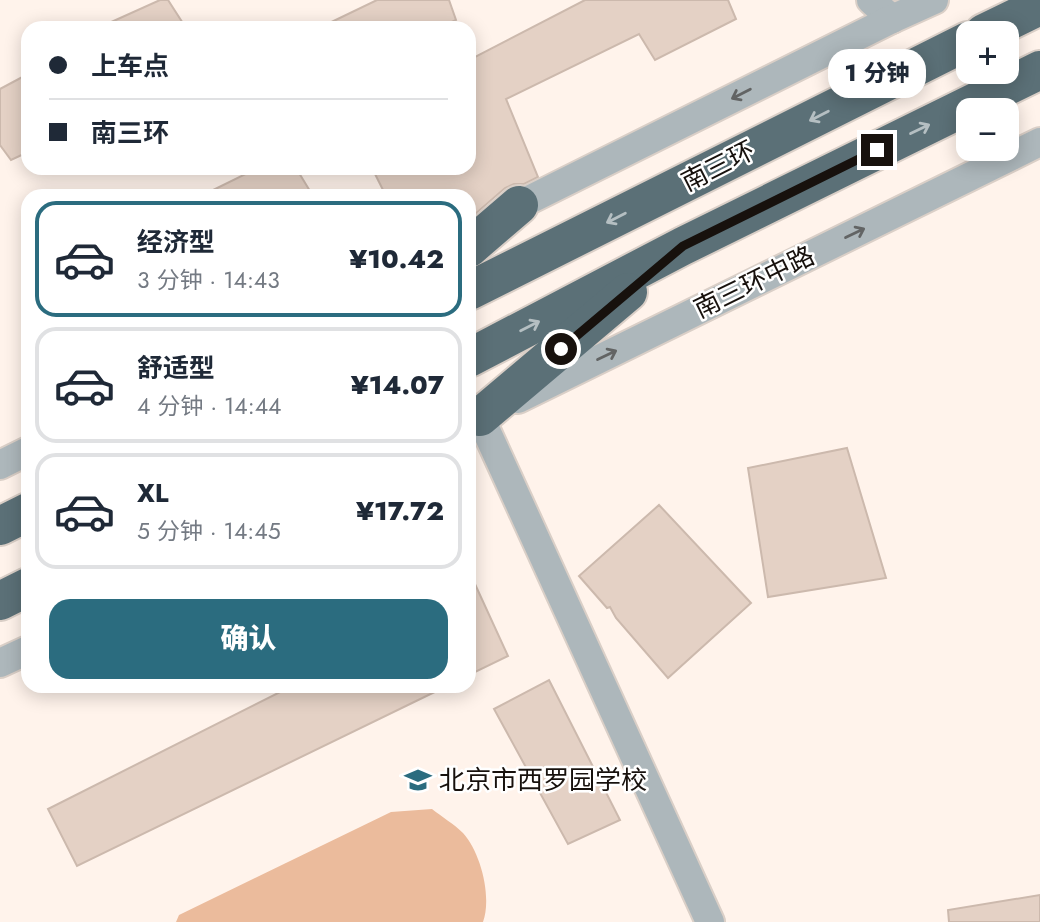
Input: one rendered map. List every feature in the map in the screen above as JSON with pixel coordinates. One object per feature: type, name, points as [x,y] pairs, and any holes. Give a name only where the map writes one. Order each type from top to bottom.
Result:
[{"type":"highway","name":"南三环","points":[[1009,21],[1040,6]]},
{"type":"highway","name":"南三环","points":[[476,287],[956,47]]},
{"type":"highway","points":[[476,354],[683,246],[1031,74]]},
{"type":"highway","points":[[476,242],[519,205]]},
{"type":"highway","points":[[476,419],[683,246]]},
{"type":"highway","points":[[0,526],[21,516]]},
{"type":"highway","points":[[0,601],[21,590]]},
{"type":"street","points":[[871,0],[892,19]]},
{"type":"street","points":[[476,226],[934,0]]},
{"type":"street","name":"南三环中路","points":[[476,420],[1035,150]]},
{"type":"street","points":[[476,422],[710,922]]},
{"type":"street","points":[[0,465],[21,454]]},
{"type":"street","points":[[0,663],[21,653]]},
{"type":"shaded area","points":[[432,809],[463,833],[480,863],[486,900],[483,922],[176,922],[179,915],[391,812]]},
{"type":"building","points":[[160,0],[168,0],[182,21],[114,21]]},
{"type":"building","points":[[377,0],[449,0],[456,20],[454,21],[334,21]]},
{"type":"building","points":[[585,0],[728,0],[736,19],[655,60],[639,34],[506,99],[538,177],[524,184],[505,188],[476,213],[476,189],[382,189],[376,175],[476,175],[476,56]]},
{"type":"building","points":[[21,78],[21,155],[11,160],[0,145],[0,89]]},
{"type":"building","points":[[244,175],[300,175],[309,189],[215,189]]},
{"type":"building","points":[[847,448],[886,578],[768,597],[748,468]]},
{"type":"building","points":[[659,505],[751,603],[668,678],[616,618],[610,607],[607,608],[579,576]]},
{"type":"building","points":[[476,586],[508,656],[476,672]]},
{"type":"building","points":[[549,680],[620,820],[568,844],[494,709]]},
{"type":"building","points":[[278,693],[433,693],[77,866],[48,809]]},
{"type":"building","points":[[1040,895],[1040,922],[949,922],[948,910]]},
{"type":"place","name":"北京市西罗园学校","points":[[418,780]]},
{"type":"route","points":[[561,349],[683,246],[877,150]]}]
